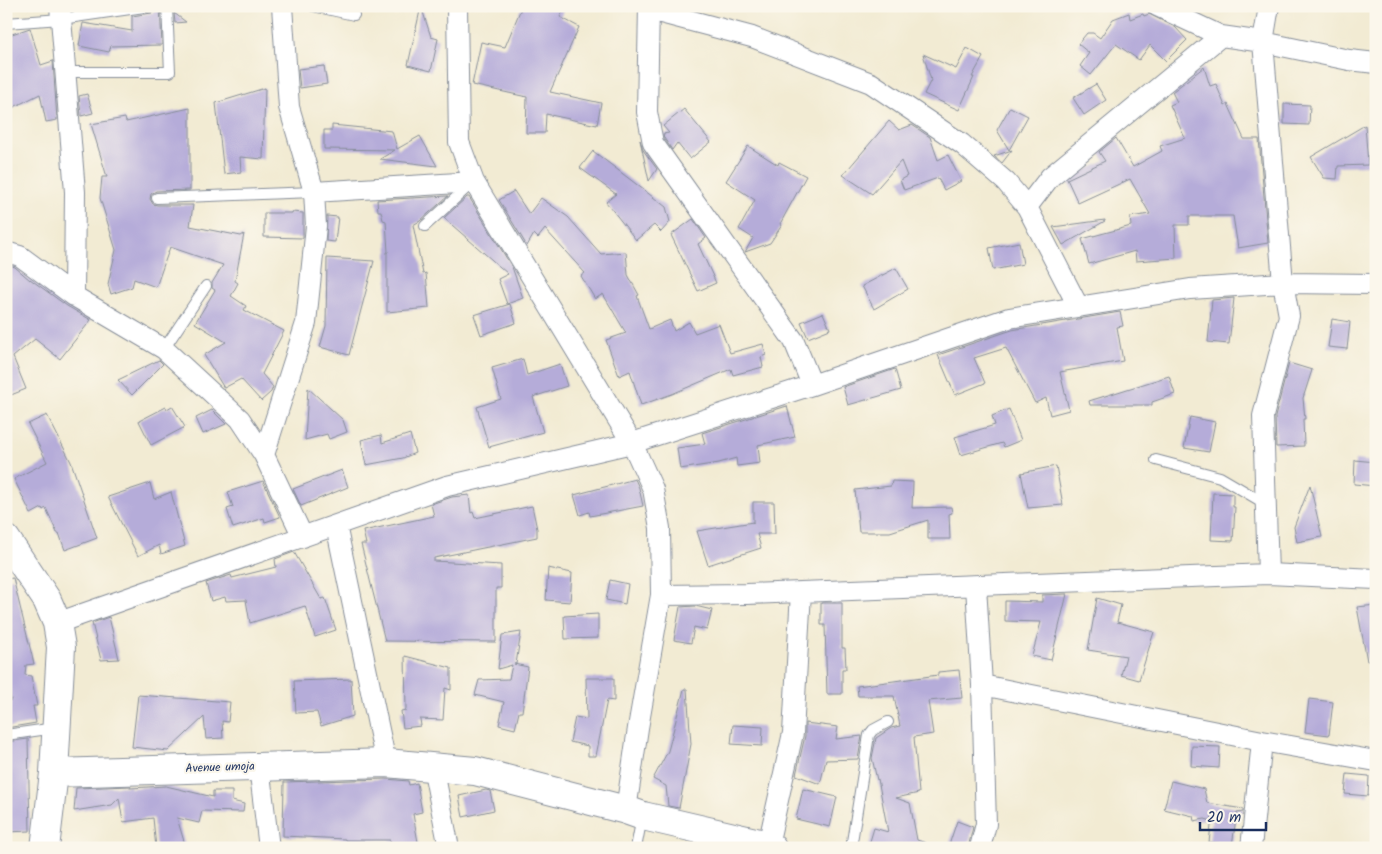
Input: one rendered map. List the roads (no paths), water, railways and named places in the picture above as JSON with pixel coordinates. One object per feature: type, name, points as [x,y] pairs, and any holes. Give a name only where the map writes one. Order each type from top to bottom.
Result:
[{"type":"street","points":[[264,455],[306,323],[316,226],[314,192],[289,107],[282,6]]},
{"type":"street","points":[[457,6],[458,142],[474,182],[632,443],[654,490],[660,528],[661,595],[638,728],[634,813]]},
{"type":"street","points":[[1157,6],[1221,36],[1263,42],[1349,60],[1376,63]]},
{"type":"street","points":[[1268,574],[1263,416],[1289,316],[1283,283],[1263,42],[1269,6]]},
{"type":"street","points":[[812,386],[794,341],[653,143],[647,112],[650,8],[752,37],[872,83],[962,144],[1006,182],[1027,207],[1078,306]]},
{"type":"street","points":[[60,13],[75,192],[74,296]]},
{"type":"street","points":[[1027,207],[1050,177],[1221,36]]},
{"type":"street","points":[[314,192],[474,182]]},
{"type":"street","points":[[6,252],[20,256],[74,296],[164,349],[240,419],[264,455],[303,537]]},
{"type":"street","points":[[57,623],[447,486],[632,443],[812,386],[1009,318],[1190,289],[1283,283],[1376,284]]},
{"type":"street","points":[[336,525],[386,763]]},
{"type":"street","points":[[6,539],[46,600],[57,623],[61,647],[54,774],[45,848]]},
{"type":"street","points":[[661,595],[976,586],[1268,574],[1376,580]]},
{"type":"street","points":[[976,586],[982,685],[986,824],[980,848]]},
{"type":"street","points":[[770,846],[793,733],[801,592]]},
{"type":"street","points":[[982,685],[1262,741],[1376,761]]},
{"type":"street","points":[[1251,848],[1262,741]]},
{"type":"street","name":"Avenue umoja","points":[[54,774],[386,763],[433,766],[475,771],[634,813],[770,846]]},
{"type":"street","points":[[258,766],[269,848]]},
{"type":"street","points":[[433,766],[449,848]]},
{"type":"lane","points":[[6,23],[60,13],[152,6]]},
{"type":"lane","points":[[65,72],[170,72],[167,6]]},
{"type":"lane","points":[[313,6],[354,15]]},
{"type":"lane","points":[[425,226],[474,182]]},
{"type":"lane","points":[[157,198],[314,192]]},
{"type":"lane","points":[[164,349],[206,286]]},
{"type":"lane","points":[[1156,460],[1220,477],[1266,504]]},
{"type":"lane","points":[[851,848],[870,735],[873,730],[888,722]]},
{"type":"lane","points":[[6,735],[57,728]]},
{"type":"lane","points":[[634,813],[636,848]]}]
